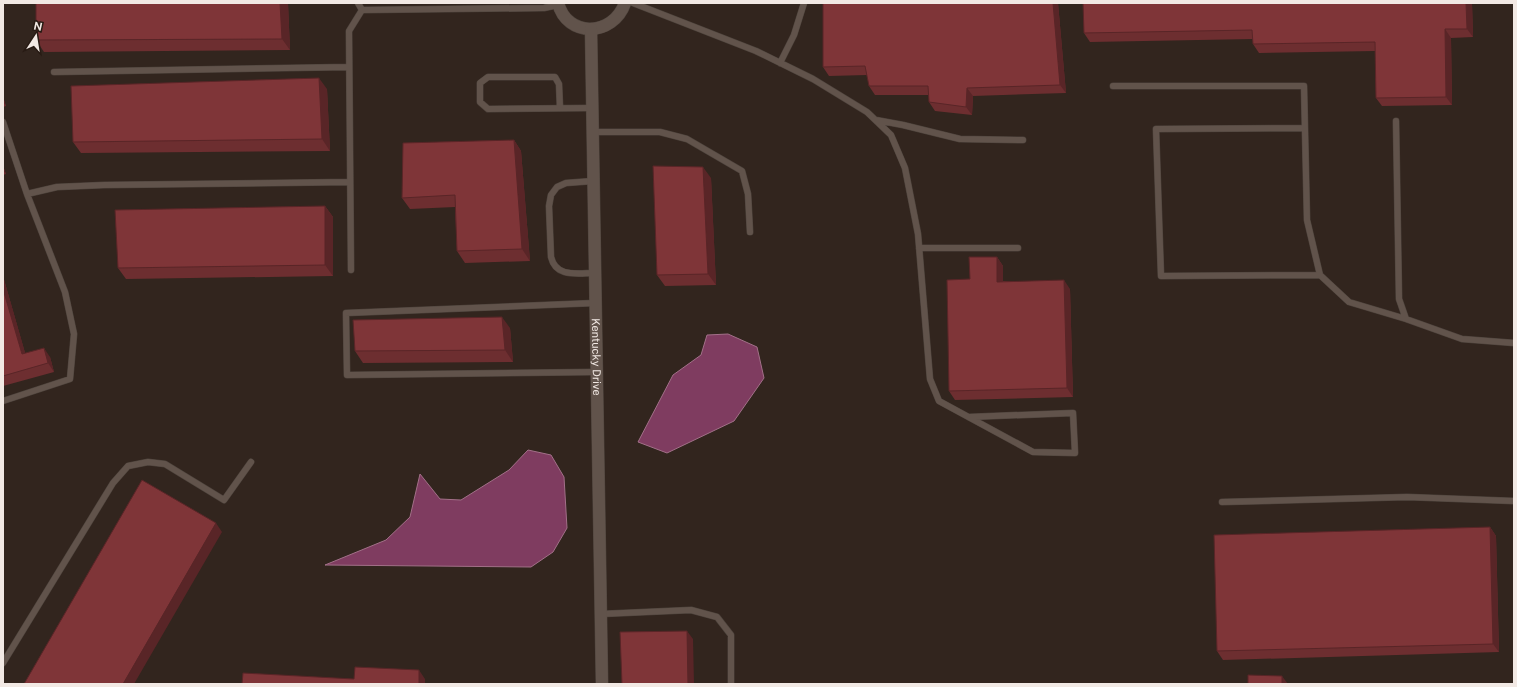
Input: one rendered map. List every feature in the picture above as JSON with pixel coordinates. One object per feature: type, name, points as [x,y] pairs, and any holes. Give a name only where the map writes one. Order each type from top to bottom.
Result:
[{"type":"street","points":[[558,4],[565,18],[577,26],[591,29],[603,27],[614,21],[622,12],[625,3]]},
{"type":"street","name":"Kentucky Drive","points":[[591,29],[602,684]]},
{"type":"lane","points":[[358,3],[362,10]]},
{"type":"lane","points":[[633,3],[756,51],[812,78],[867,112],[891,135],[905,168],[918,234],[930,379],[939,401],[1033,452],[1075,453],[1072,413],[969,417]]},
{"type":"lane","points":[[780,63],[794,35],[804,3]]},
{"type":"lane","points":[[362,10],[544,8],[558,4]]},
{"type":"lane","points":[[351,270],[349,31],[362,10]]},
{"type":"lane","points":[[54,72],[349,67]]},
{"type":"lane","points":[[560,108],[559,84],[555,77],[488,77],[480,82],[480,102],[488,109],[592,108]]},
{"type":"lane","points":[[1113,86],[1304,86],[1307,220],[1320,276],[1349,302],[1406,319],[1462,339],[1514,343]]},
{"type":"lane","points":[[876,120],[960,139],[1023,140]]},
{"type":"lane","points":[[1396,121],[1399,299],[1406,319]]},
{"type":"lane","points":[[3,122],[27,194],[65,292],[74,334],[70,379],[3,401]]},
{"type":"lane","points":[[1305,128],[1156,129],[1161,276],[1320,276]]},
{"type":"lane","points":[[593,132],[660,132],[687,139],[742,171],[748,194],[750,232]]},
{"type":"lane","points":[[593,181],[566,183],[557,187],[551,195],[549,206],[551,257],[553,265],[557,269],[568,273],[595,273]]},
{"type":"lane","points":[[27,194],[57,187],[104,185],[350,182]]},
{"type":"lane","points":[[920,248],[1018,248]]},
{"type":"lane","points":[[595,303],[346,313],[347,375],[596,372]]},
{"type":"lane","points":[[3,663],[113,483],[128,466],[148,462],[165,464],[224,500],[251,462]]},
{"type":"lane","points":[[1222,502],[1407,497],[1514,501]]},
{"type":"lane","points":[[601,614],[691,610],[717,617],[731,635],[730,684]]},
{"type":"shaded area","points":[[728,334],[757,347],[764,378],[734,421],[667,453],[638,442],[673,375],[701,355],[707,335]]},
{"type":"shaded area","points":[[528,450],[551,455],[564,477],[567,528],[553,552],[531,567],[325,565],[386,540],[410,517],[420,474],[440,499],[461,500],[509,470]]},
{"type":"building","points":[[36,3],[280,3],[282,39],[36,40]]},
{"type":"building","points":[[823,3],[1053,3],[1060,85],[967,88],[966,107],[929,102],[928,86],[869,86],[865,66],[823,67]]},
{"type":"building","points":[[1083,3],[1466,3],[1467,29],[1445,29],[1446,97],[1376,98],[1375,42],[1253,44],[1252,30],[1084,33]]},
{"type":"building","points":[[319,78],[322,139],[73,142],[71,86]]},
{"type":"building","points":[[514,140],[522,249],[457,251],[455,195],[402,198],[403,143]]},
{"type":"building","points":[[653,166],[703,167],[708,274],[657,275]]},
{"type":"building","points":[[325,206],[325,265],[118,268],[115,210]]},
{"type":"building","points":[[969,257],[997,257],[997,282],[1064,280],[1067,388],[949,391],[947,280],[970,279]]},
{"type":"building","points":[[3,289],[22,354],[44,348],[48,363],[3,376]]},
{"type":"building","points":[[502,317],[505,350],[355,351],[353,320]]},
{"type":"building","points":[[142,480],[216,523],[123,684],[24,684]]},
{"type":"building","points":[[1490,527],[1493,644],[1217,651],[1214,535]]},
{"type":"building","points":[[687,631],[688,684],[622,684],[620,632]]},
{"type":"building","points":[[355,667],[419,670],[419,684],[242,684],[243,673],[354,679]]},
{"type":"building","points":[[1248,675],[1282,676],[1282,684],[1248,684]]}]
